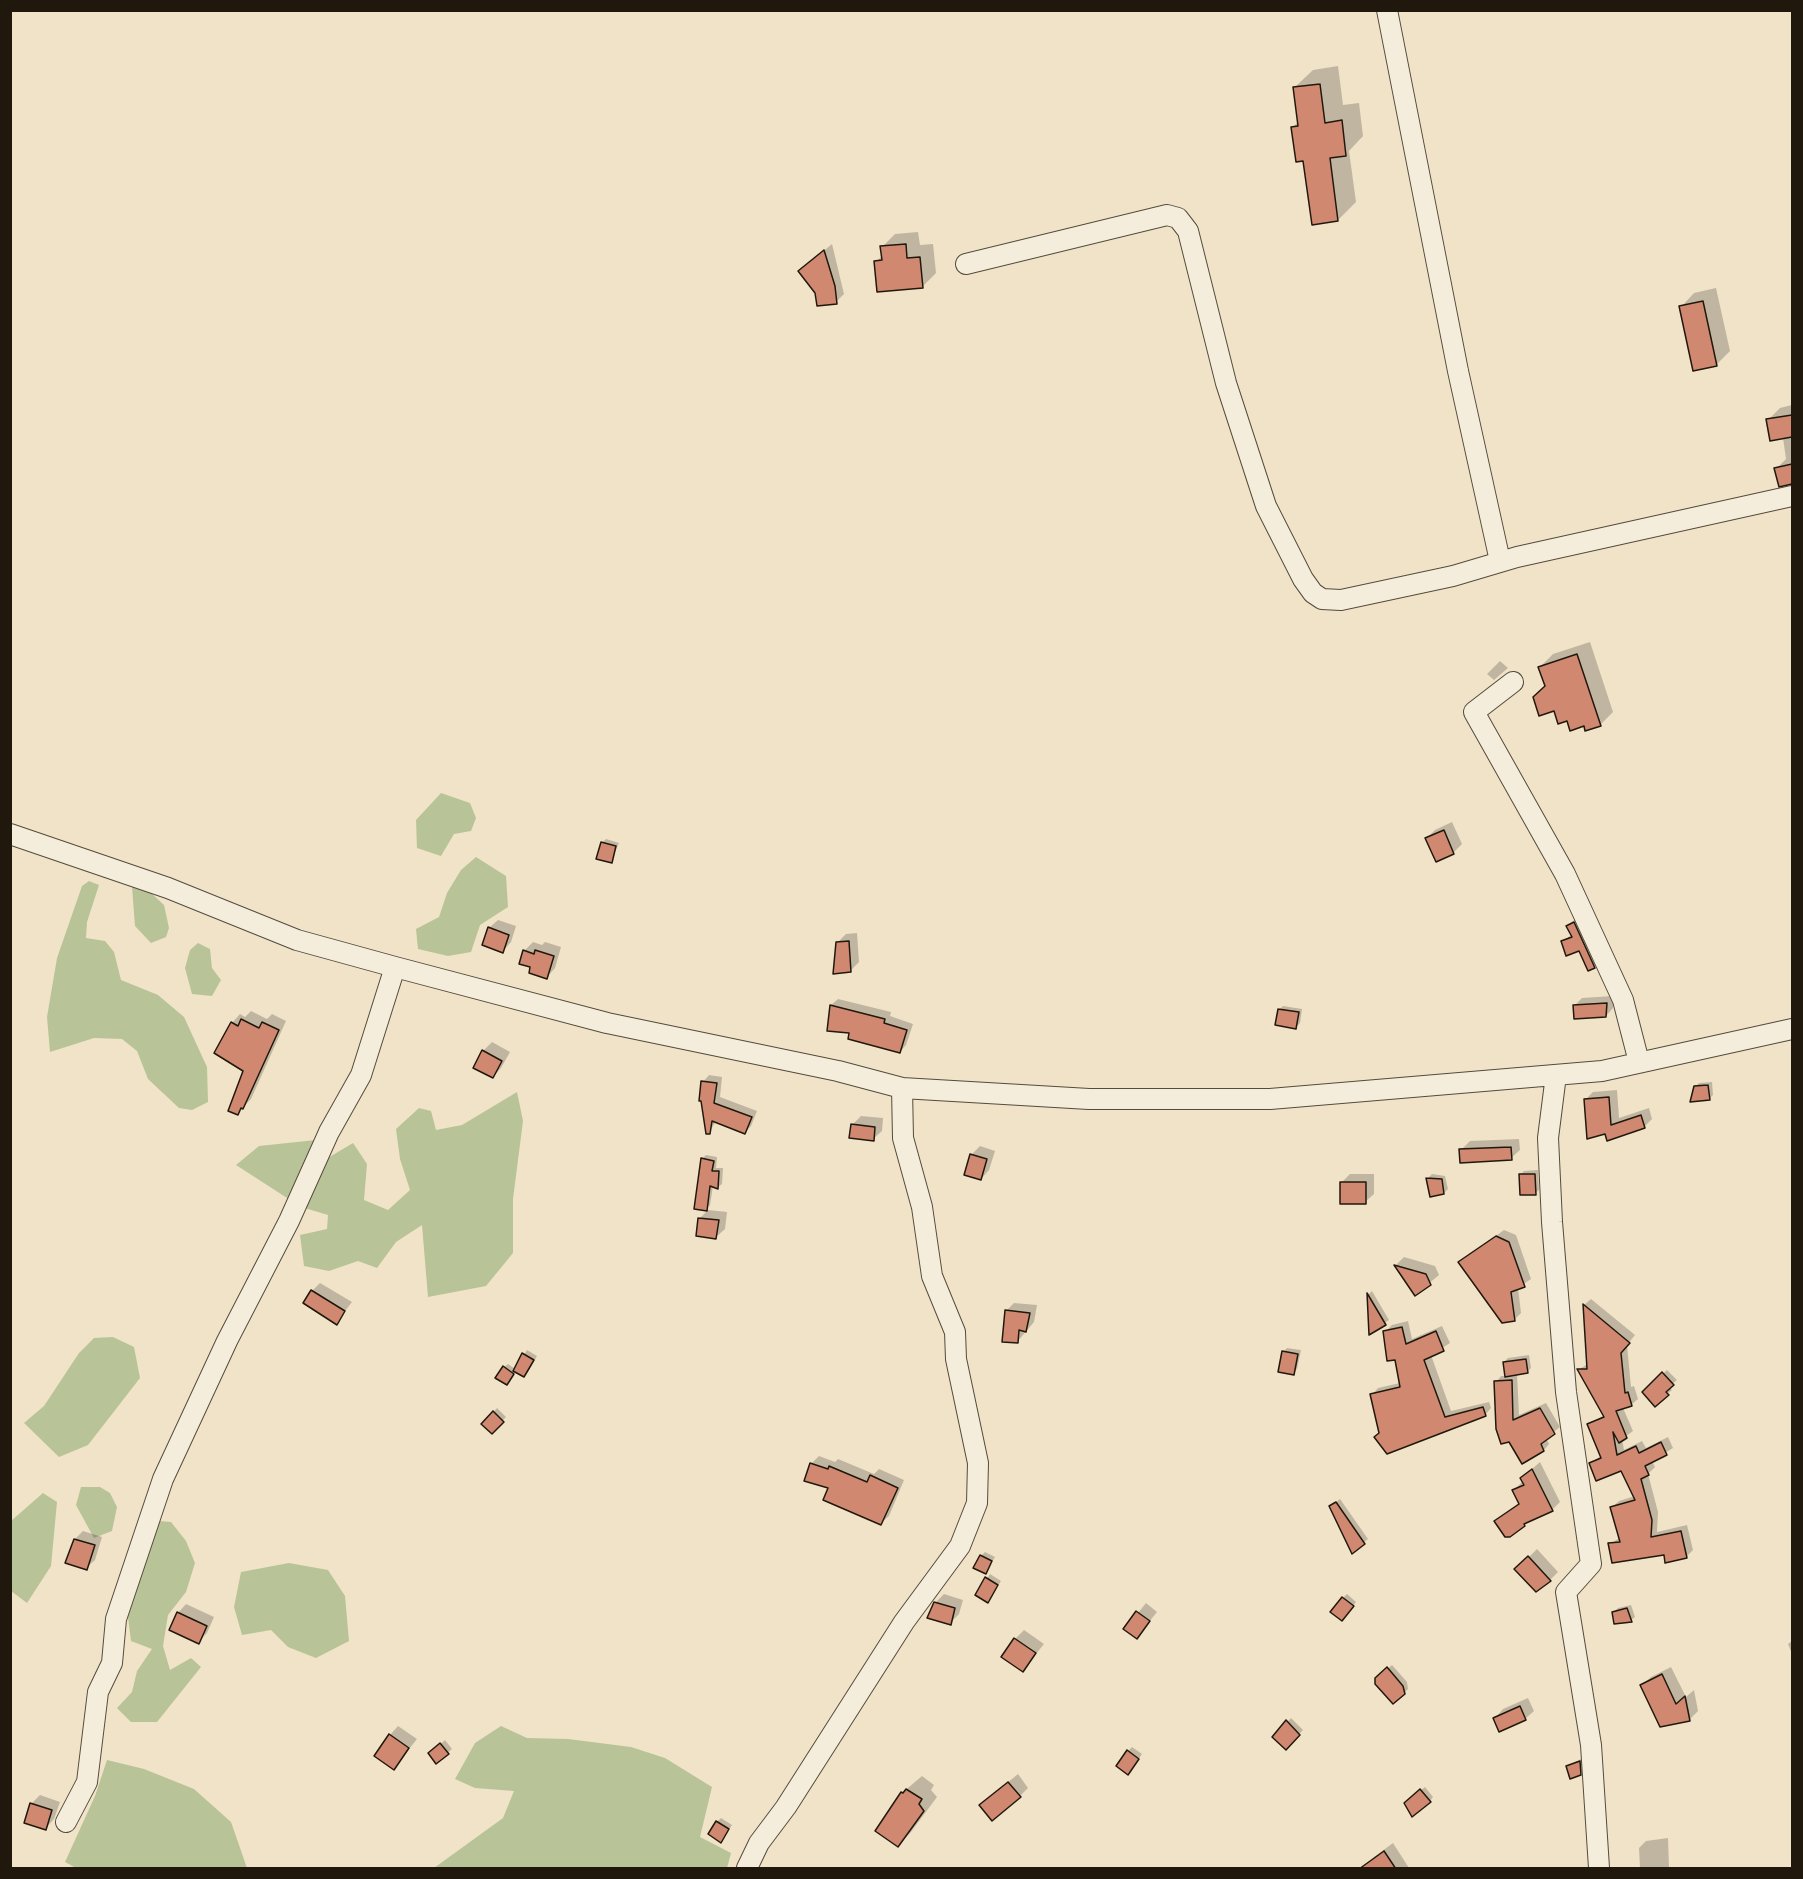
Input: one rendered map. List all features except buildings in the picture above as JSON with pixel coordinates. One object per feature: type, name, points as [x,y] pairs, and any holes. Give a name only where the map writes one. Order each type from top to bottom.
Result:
[{"type":"street","points":[[1387,10],[1458,371],[1500,561]]},
{"type":"street","points":[[966,264],[1167,215],[1178,219],[1188,231],[1226,383],[1266,506],[1312,593],[1322,599],[1341,600],[1452,576],[1500,561],[1792,496]]},
{"type":"street","points":[[1513,682],[1474,712],[1565,874],[1623,1000],[1639,1062]]},
{"type":"street","points":[[10,834],[168,888],[297,940],[395,968],[607,1023],[838,1071],[902,1088],[1089,1099],[1270,1099],[1602,1071],[1792,1029]]},
{"type":"street","points":[[66,1822],[87,1782],[98,1692],[112,1663],[116,1619],[163,1479],[227,1341],[289,1221],[329,1132],[361,1075],[395,968]]},
{"type":"street","points":[[1556,1075],[1548,1138],[1552,1222],[1566,1392],[1591,1564],[1566,1592],[1591,1745],[1599,1869]]},
{"type":"street","points":[[747,1869],[759,1843],[786,1807],[904,1622],[960,1546],[976,1503],[978,1463],[956,1359],[955,1332],[932,1276],[922,1207],[903,1138],[902,1088]]},
{"type":"green space","points":[[441,793],[470,803],[476,818],[471,831],[454,834],[441,856],[417,848],[416,820]]},
{"type":"green space","points":[[476,857],[506,876],[508,907],[480,925],[471,952],[448,956],[418,949],[416,929],[439,917],[447,893],[461,870]]},
{"type":"green space","points":[[89,881],[99,885],[87,922],[86,938],[105,941],[114,952],[121,980],[158,995],[184,1017],[207,1067],[208,1102],[192,1110],[179,1108],[148,1079],[137,1051],[122,1039],[94,1038],[50,1052],[47,1017],[57,958],[82,886]]},
{"type":"green space","points":[[132,887],[151,893],[164,905],[169,928],[166,937],[151,943],[135,926]]},
{"type":"green space","points":[[198,943],[210,949],[212,968],[221,980],[212,996],[192,994],[185,968],[190,950]]},
{"type":"green space","points":[[517,1092],[523,1121],[513,1199],[513,1253],[486,1286],[428,1297],[422,1225],[396,1242],[377,1268],[358,1261],[329,1271],[304,1266],[300,1235],[327,1229],[328,1215],[301,1207],[236,1165],[259,1146],[316,1140],[321,1162],[353,1143],[367,1164],[364,1200],[388,1210],[410,1190],[400,1159],[396,1129],[419,1108],[431,1111],[436,1130],[462,1125]]},
{"type":"green space","points":[[113,1337],[134,1347],[140,1378],[88,1445],[59,1457],[24,1423],[44,1406],[79,1353],[94,1338]]},
{"type":"green space","points":[[81,1487],[100,1487],[110,1493],[117,1507],[112,1531],[94,1538],[76,1505]]},
{"type":"green space","points":[[43,1493],[57,1502],[51,1566],[27,1603],[11,1591],[11,1521]]},
{"type":"green space","points":[[159,1521],[171,1522],[186,1541],[195,1563],[186,1592],[168,1615],[163,1646],[170,1670],[191,1658],[201,1667],[157,1722],[131,1722],[117,1708],[132,1692],[137,1671],[152,1649],[131,1641],[128,1617]]},
{"type":"green space","points":[[289,1563],[328,1570],[345,1596],[349,1641],[316,1658],[288,1647],[271,1630],[242,1635],[234,1607],[241,1572]]},
{"type":"green space","points":[[501,1726],[527,1738],[568,1739],[631,1747],[665,1758],[712,1787],[700,1837],[731,1853],[727,1868],[434,1868],[503,1818],[514,1791],[475,1788],[455,1779],[475,1743]]},
{"type":"green space","points":[[107,1760],[144,1769],[194,1789],[231,1822],[247,1868],[76,1868],[65,1862],[95,1796]]}]
